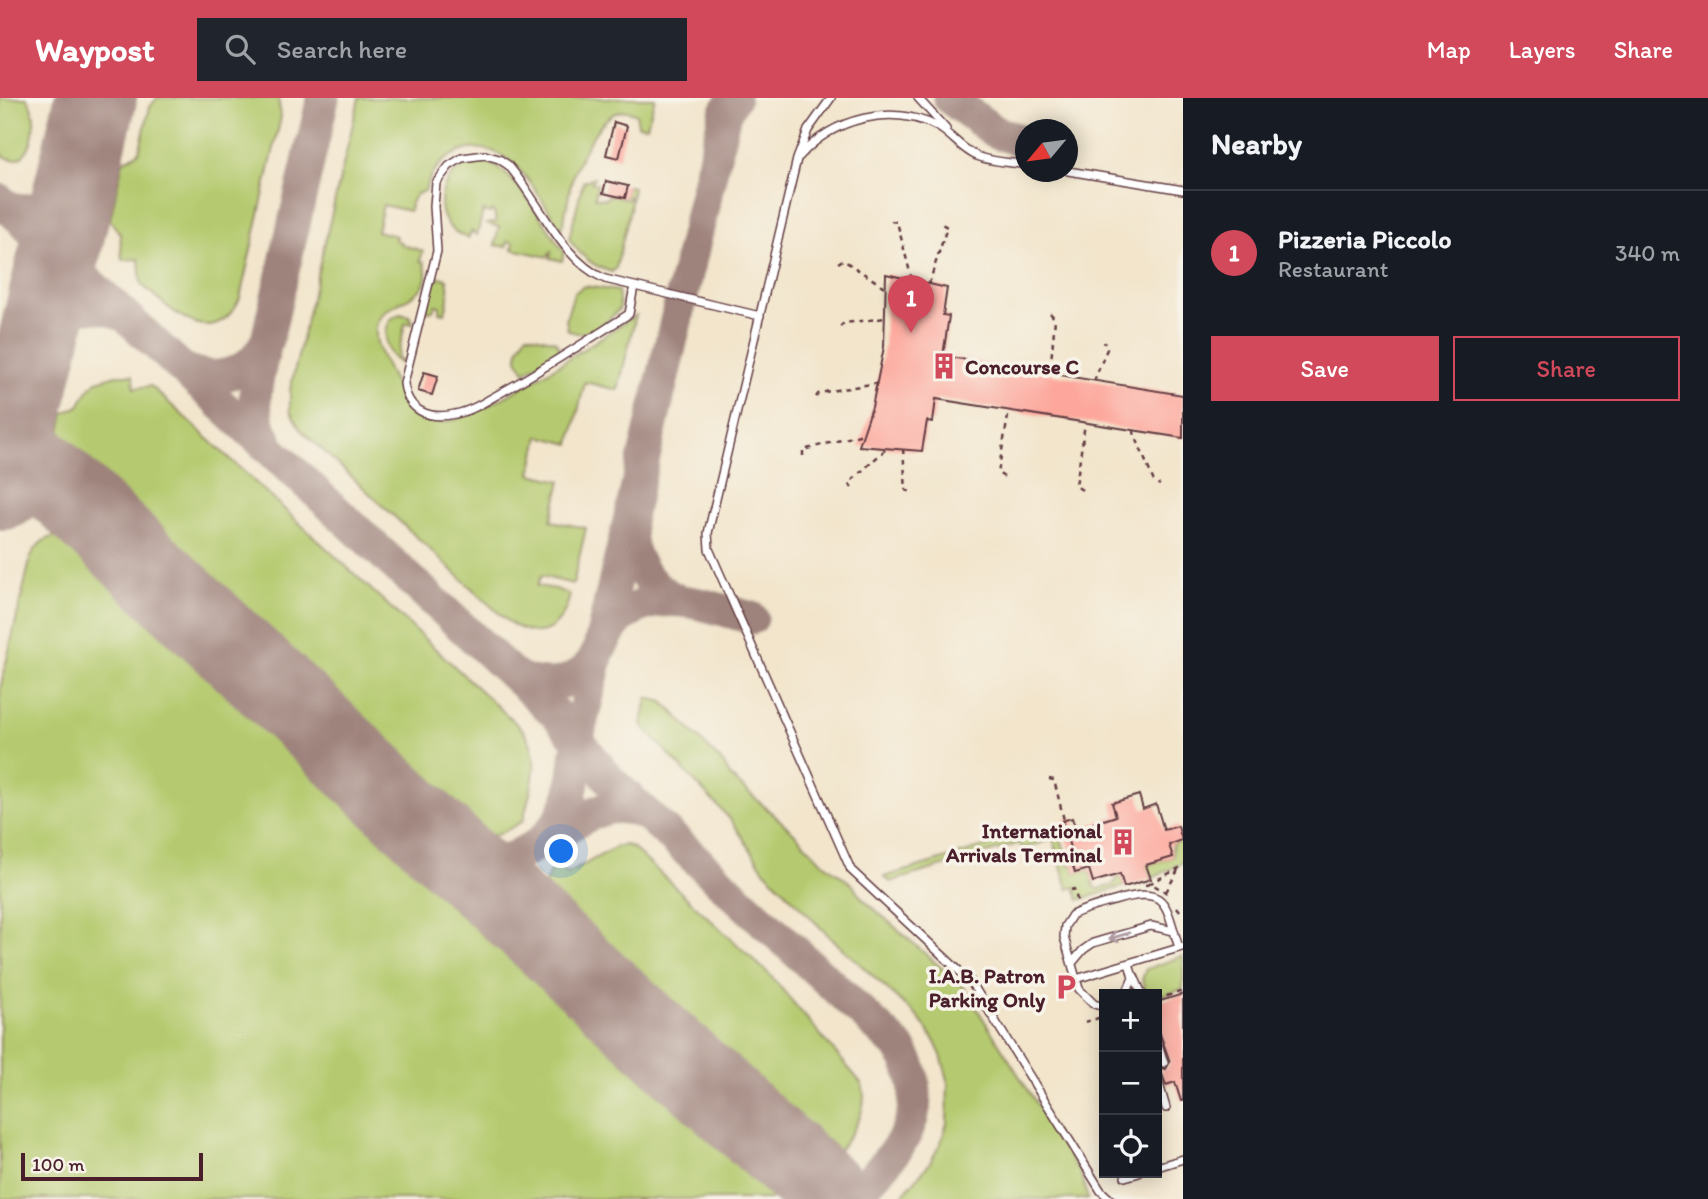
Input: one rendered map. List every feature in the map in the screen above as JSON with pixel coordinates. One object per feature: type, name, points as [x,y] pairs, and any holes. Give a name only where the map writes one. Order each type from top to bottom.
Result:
[{"type":"lane","points":[[831,98],[808,130],[797,159],[708,533],[709,549],[851,870],[971,982],[1102,1195],[1110,1199]]},
{"type":"lane","points":[[918,98],[954,138]]},
{"type":"lane","points":[[797,159],[828,132],[847,123],[872,117],[898,116],[935,126],[977,157],[1015,163]]},
{"type":"lane","points":[[634,286],[629,314],[529,377],[471,409],[458,414],[437,416],[421,411],[408,400],[404,383],[437,251],[434,191],[436,183],[442,173],[456,161],[469,156],[485,155],[508,165],[568,248],[587,269],[605,279],[760,316]]},
{"type":"lane","points":[[1078,173],[1183,190]]},
{"type":"lane","points":[[1076,979],[1181,947],[1164,905],[1147,894],[1135,895],[1075,913],[1069,918],[1065,932],[1076,979],[1082,993],[1099,1006]]},
{"type":"lane","points":[[1072,963],[1093,943],[1151,926],[1174,931]]},
{"type":"lane","points":[[1129,963],[1140,989]]},
{"type":"lane","points":[[1129,989],[1133,975]]},
{"type":"lane","points":[[1162,1094],[1166,1108]]},
{"type":"lane","points":[[1162,1165],[1183,1159]]},
{"type":"path","points":[[891,220],[897,222],[912,280]]},
{"type":"path","points":[[929,284],[947,227],[942,223]]},
{"type":"path","points":[[838,263],[843,260],[886,288]]},
{"type":"path","points":[[1050,313],[1055,318],[1051,373]]},
{"type":"path","points":[[840,327],[844,323],[886,318]]},
{"type":"path","points":[[1094,381],[1107,349],[1104,342]]},
{"type":"path","points":[[816,397],[819,393],[877,383]]},
{"type":"path","points":[[1004,477],[998,473],[1009,411]]},
{"type":"path","points":[[1082,490],[1076,486],[1085,422]]},
{"type":"path","points":[[1133,430],[1154,482],[1160,485]]},
{"type":"path","points":[[803,456],[803,450],[863,434]]},
{"type":"path","points":[[852,488],[849,483],[887,448]]},
{"type":"path","points":[[903,449],[906,490],[911,492]]},
{"type":"path","points":[[1049,779],[1054,780],[1065,820]]},
{"type":"path","points":[[1149,884],[1181,867]]},
{"type":"path","points":[[1167,892],[1181,867]]},
{"type":"path","points":[[1162,997],[1183,991]]},
{"type":"path","points":[[1085,1022],[1099,1018]]},
{"type":"green space","points":[[0,98],[27,98],[33,111],[34,128],[30,145],[22,157],[16,159],[0,153]]},
{"type":"green space","points":[[157,98],[278,98],[281,117],[240,298],[229,315],[217,323],[204,325],[191,321],[164,304],[141,284],[139,259],[122,260],[120,234],[110,220],[123,162],[139,152],[150,107]]},
{"type":"green space","points":[[359,98],[655,98],[647,126],[638,125],[636,114],[626,111],[608,118],[600,126],[574,172],[561,229],[520,171],[493,151],[477,148],[459,152],[442,163],[433,173],[425,191],[414,198],[409,211],[383,205],[377,231],[396,236],[395,240],[402,245],[423,251],[420,261],[424,262],[424,285],[382,315],[377,323],[376,339],[402,403],[409,411],[424,419],[440,422],[458,419],[481,409],[538,378],[636,315],[618,390],[585,382],[570,444],[539,436],[531,474],[561,481],[551,521],[586,528],[573,584],[541,576],[537,586],[556,589],[570,595],[561,617],[547,630],[529,631],[506,620],[301,430],[290,411],[290,390]]},
{"type":"green space","points":[[485,162],[496,166],[507,175],[529,200],[564,252],[562,261],[550,258],[551,252],[547,257],[512,249],[514,243],[508,241],[506,247],[495,245],[499,227],[488,224],[496,222],[492,210],[490,213],[483,211],[477,235],[472,231],[468,238],[454,231],[445,220],[441,208],[442,194],[447,182],[456,171],[469,164]]},
{"type":"green space","points":[[594,177],[592,183],[597,184],[595,198],[607,199],[608,195],[630,200],[630,197],[625,196],[628,186],[633,187],[616,268],[612,272],[588,260],[569,239],[583,182]]},
{"type":"green space","points":[[440,277],[447,279],[448,284],[445,313],[439,312],[440,306],[435,305],[433,311],[429,312],[426,310],[431,287]]},
{"type":"green space","points":[[584,286],[618,291],[620,308],[590,332],[575,333],[568,330],[566,319],[574,293]]},
{"type":"green space","points":[[400,314],[409,316],[413,323],[405,324],[397,359],[402,360],[401,363],[391,355],[388,350],[386,337],[391,319]]},
{"type":"green space","points":[[527,334],[556,341],[561,350],[525,372],[517,359],[518,350]]},
{"type":"green space","points":[[116,375],[133,375],[134,388],[151,386],[522,729],[533,751],[534,762],[532,786],[523,821],[495,835],[476,834],[65,456],[59,438],[64,413],[79,406],[97,381]]},
{"type":"green space","points":[[60,536],[75,542],[777,1187],[785,1199],[0,1199],[0,689],[31,556],[42,542]]},
{"type":"green space","points":[[647,698],[663,702],[723,763],[731,777],[964,988],[1080,1173],[1088,1199],[899,1199],[929,1164],[941,1143],[947,1123],[948,1080],[934,1040],[918,1017],[830,937],[764,870],[731,820],[645,729],[642,724]]},
{"type":"green space","points":[[1057,825],[1069,865],[1073,865],[1075,873],[1089,869],[1094,886],[1098,889],[1113,885],[1120,874],[1124,886],[1079,900],[1075,887],[1068,889],[1053,839],[1022,849],[1020,843],[890,882],[884,877]]},
{"type":"green space","points":[[1183,840],[1183,861],[1151,879],[1146,865],[1173,857],[1172,844]]},
{"type":"green space","points":[[626,845],[633,848],[770,975],[862,1084],[863,1105],[856,1126],[830,1161],[549,901],[546,881],[558,864],[567,874],[616,847]]},
{"type":"green space","points":[[1183,956],[1183,989],[1162,995],[1162,989],[1145,989],[1142,980],[1146,969]]},
{"type":"building","points":[[614,122],[627,126],[619,158],[606,155]]},
{"type":"building","points":[[606,181],[628,186],[625,198],[603,193]]},
{"type":"building","name":"Concourse C","points":[[886,274],[947,288],[943,315],[949,316],[943,356],[1183,395],[1183,438],[936,399],[933,422],[927,421],[922,451],[859,446],[872,407],[884,347]]},
{"type":"building","points":[[424,372],[438,376],[432,395],[418,391]]},
{"type":"building","name":"International Arrivals Terminal","points":[[1139,795],[1143,809],[1156,804],[1164,830],[1178,826],[1182,840],[1169,845],[1173,857],[1146,865],[1151,879],[1124,887],[1120,874],[1093,882],[1089,869],[1075,873],[1062,821],[1072,818],[1076,829],[1116,816],[1112,803]]},
{"type":"building","points":[[1183,994],[1183,1101],[1175,1082],[1166,1085],[1162,1074],[1162,1068],[1166,1069],[1170,1062],[1162,1039],[1162,1000]]},
{"type":"taxiway","points":[[182,368],[207,376],[231,374],[251,362],[267,340],[323,98]]},
{"type":"taxiway","points":[[538,844],[560,818],[571,791],[580,729],[725,113],[734,98]]},
{"type":"taxiway","points":[[949,98],[994,131],[1015,139]]},
{"type":"taxiway","points":[[79,273],[69,253],[67,233],[93,122],[92,114]]},
{"type":"taxiway","points":[[7,206],[29,209],[49,202],[66,188],[76,169]]},
{"type":"taxiway","points":[[0,200],[558,716],[610,780],[897,1045],[906,1058],[913,1079],[915,1102],[912,1118],[897,1148],[852,1199]]},
{"type":"taxiway","points":[[36,342],[50,275],[49,261],[38,236]]},
{"type":"taxiway","points":[[19,426],[24,417],[37,354],[52,326],[63,316],[77,309],[90,307],[114,311],[125,316]]},
{"type":"taxiway","points":[[265,346],[256,385],[255,408],[261,432],[268,445]]},
{"type":"taxiway","points":[[629,527],[633,551],[643,572],[659,589],[680,601]]},
{"type":"taxiway","points":[[514,675],[534,683],[545,684],[556,684],[575,677],[592,662],[618,621],[625,614],[646,604],[686,601],[752,618]]},
{"type":"taxiway","points":[[549,838],[598,811],[610,808],[623,807],[650,817]]},
{"type":"taxiway","points":[[478,877],[538,844],[554,831]]},
{"type":"runway","points":[[4,489],[96,98]]},
{"type":"runway","points":[[0,430],[478,877],[833,1199]]},
{"type":"place","name":"Pizzeria Piccolo","points":[[911,333]]},
{"type":"place","name":"Concourse C","points":[[944,366]]},
{"type":"place","name":"International Arrivals Terminal","points":[[1123,842]]},
{"type":"place","name":"I.A.B. Patron Parking Only","points":[[1066,987]]}]
